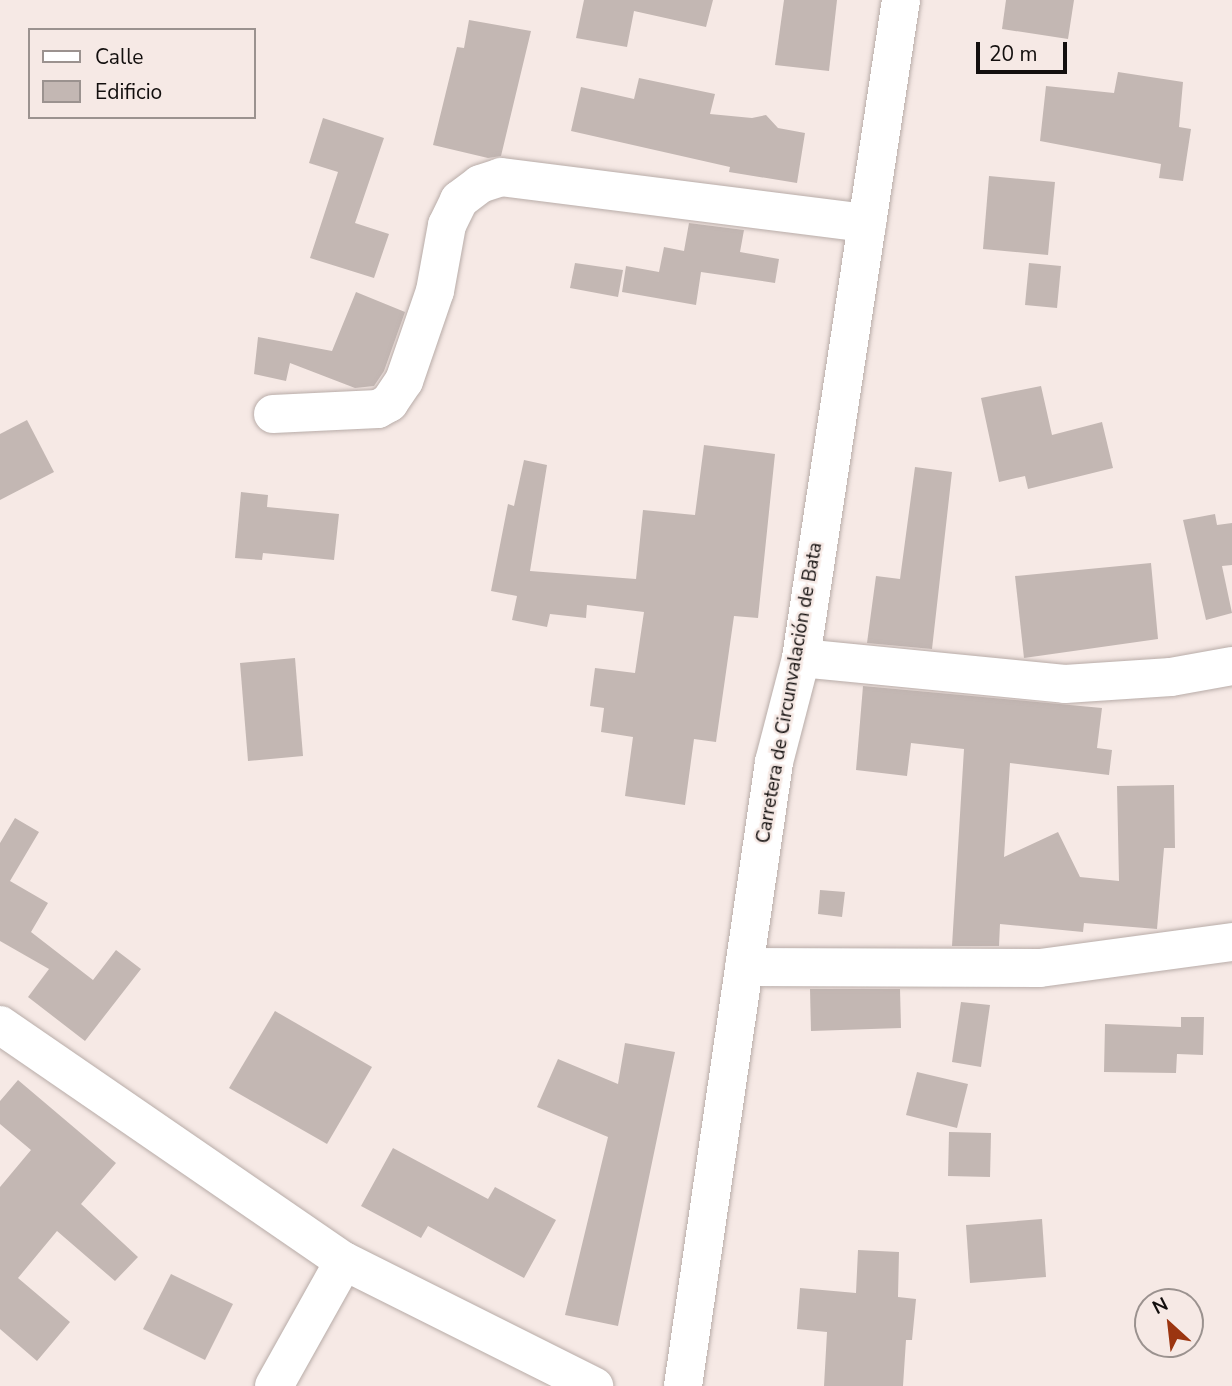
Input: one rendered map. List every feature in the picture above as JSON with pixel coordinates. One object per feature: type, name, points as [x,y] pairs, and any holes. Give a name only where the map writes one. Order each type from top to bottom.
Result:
[{"type":"street","name":"Carretera de Circunvalación de Bata","points":[[683,1386],[774,762],[801,658],[901,0]]},
{"type":"street","points":[[273,414],[378,409],[389,403],[404,381],[435,291],[446,225],[459,200],[480,184],[501,177],[867,223]]},
{"type":"street","points":[[801,658],[1065,684],[1171,677],[1232,666]]},
{"type":"street","points":[[744,967],[1040,968],[1232,942]]},
{"type":"street","points":[[0,1025],[344,1261],[594,1386]]},
{"type":"street","points":[[274,1386],[344,1261]]},
{"type":"building","points":[[584,0],[713,0],[706,27],[634,11],[627,47],[576,38]]},
{"type":"building","points":[[784,0],[837,0],[829,71],[775,65]]},
{"type":"building","points":[[1006,0],[1074,0],[1068,39],[1002,29]]},
{"type":"building","points":[[469,20],[531,31],[501,156],[488,158],[433,145],[457,47],[464,48]]},
{"type":"building","points":[[1118,72],[1183,82],[1179,127],[1191,129],[1183,181],[1159,178],[1161,164],[1040,141],[1046,86],[1114,93]]},
{"type":"building","points":[[639,78],[715,94],[710,114],[752,118],[766,115],[778,128],[805,133],[797,183],[729,172],[730,167],[571,131],[581,87],[634,99]]},
{"type":"building","points":[[323,118],[384,138],[355,223],[389,234],[374,278],[310,258],[338,172],[309,163]]},
{"type":"building","points":[[989,176],[1055,182],[1048,255],[983,249]]},
{"type":"building","points":[[689,223],[744,230],[740,252],[779,259],[775,283],[701,272],[696,305],[622,292],[626,266],[659,272],[664,247],[684,251]]},
{"type":"building","points":[[575,263],[623,270],[618,297],[570,288]]},
{"type":"building","points":[[1029,263],[1061,266],[1057,308],[1025,305]]},
{"type":"building","points":[[356,292],[405,312],[384,371],[374,386],[355,388],[290,363],[286,381],[254,374],[258,337],[332,351]]},
{"type":"building","points":[[1041,386],[1052,435],[1102,422],[1113,468],[1028,489],[1025,476],[999,482],[981,398]]},
{"type":"building","points":[[27,420],[54,472],[0,500],[0,434]]},
{"type":"building","points":[[704,445],[775,454],[758,618],[734,616],[716,742],[694,739],[685,805],[625,796],[633,737],[601,732],[604,708],[590,706],[595,668],[635,673],[644,612],[587,605],[586,618],[550,614],[547,627],[512,620],[517,596],[491,591],[508,504],[514,506],[524,460],[547,465],[530,571],[636,579],[643,510],[695,515]]},
{"type":"building","points":[[915,467],[952,472],[932,649],[867,643],[876,576],[900,579]]},
{"type":"building","points":[[241,492],[268,495],[267,507],[339,514],[334,560],[263,553],[262,560],[235,558]]},
{"type":"building","points":[[1215,514],[1217,525],[1232,523],[1232,565],[1222,566],[1232,613],[1206,620],[1183,520]]},
{"type":"building","points":[[1151,563],[1158,639],[1024,658],[1015,576]]},
{"type":"building","points":[[295,658],[303,756],[248,761],[240,663]]},
{"type":"building","points":[[863,686],[1102,708],[1097,748],[1112,750],[1109,775],[1010,763],[1004,857],[1058,832],[1080,877],[1119,881],[1117,786],[1174,785],[1175,848],[1164,848],[1157,929],[1084,923],[1083,932],[1000,924],[999,946],[952,946],[964,749],[911,743],[907,776],[856,770]]},
{"type":"building","points":[[15,818],[39,832],[10,881],[48,903],[31,932],[93,980],[116,950],[141,969],[85,1041],[28,997],[49,969],[0,941],[0,843]]},
{"type":"building","points":[[820,890],[845,892],[842,917],[818,914]]},
{"type":"building","points":[[810,989],[900,989],[901,1028],[811,1031]]},
{"type":"building","points":[[961,1002],[990,1005],[981,1067],[952,1062]]},
{"type":"building","points":[[275,1011],[372,1067],[327,1144],[229,1088]]},
{"type":"building","points":[[1181,1017],[1204,1017],[1203,1055],[1177,1054],[1176,1073],[1104,1072],[1105,1024],[1181,1027]]},
{"type":"building","points":[[625,1043],[675,1052],[618,1326],[565,1315],[608,1137],[537,1107],[558,1059],[618,1084]]},
{"type":"building","points":[[917,1072],[968,1084],[957,1128],[906,1115]]},
{"type":"building","points":[[18,1080],[116,1163],[81,1204],[138,1257],[115,1281],[57,1231],[18,1278],[70,1322],[37,1361],[0,1329],[0,1187],[31,1150],[0,1124],[0,1101]]},
{"type":"building","points":[[949,1132],[991,1133],[990,1177],[948,1176]]},
{"type":"building","points":[[393,1148],[488,1199],[495,1187],[556,1220],[524,1278],[428,1226],[421,1238],[361,1206]]},
{"type":"building","points":[[1042,1219],[1046,1277],[970,1283],[966,1225]]},
{"type":"building","points":[[858,1250],[899,1252],[898,1297],[916,1299],[912,1340],[906,1340],[903,1386],[824,1386],[827,1332],[797,1329],[800,1288],[856,1293]]},
{"type":"building","points":[[171,1274],[233,1304],[205,1360],[143,1329]]}]
